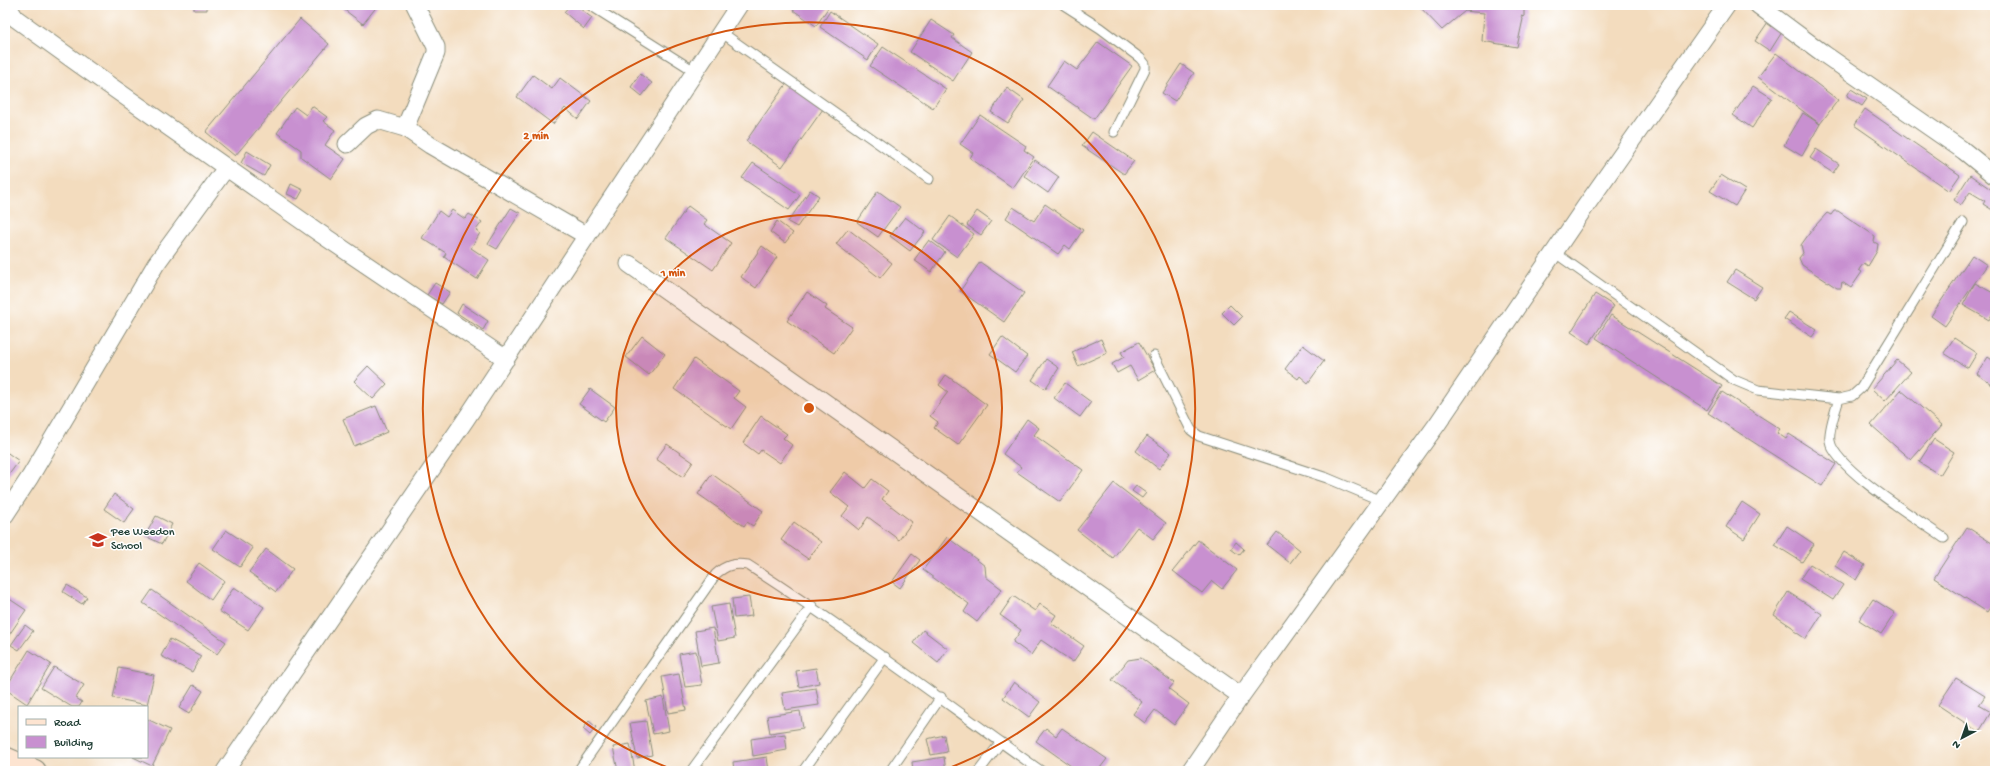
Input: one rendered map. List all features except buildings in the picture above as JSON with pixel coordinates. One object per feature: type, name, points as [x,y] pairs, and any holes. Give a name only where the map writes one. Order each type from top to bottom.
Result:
[{"type":"main road","points":[[5,758],[35,771]]},
{"type":"street","points":[[7,5],[15,18],[226,168],[506,359]]},
{"type":"street","points":[[405,128],[436,54],[436,47],[415,5]]},
{"type":"street","points":[[225,771],[506,359],[739,5]]},
{"type":"street","points":[[1190,771],[1241,696],[1438,422],[1554,252],[1727,5]]},
{"type":"street","points":[[1758,5],[1824,54],[1964,151],[1995,176]]},
{"type":"street","points":[[347,144],[366,126],[378,120],[405,128],[430,145],[587,236]]},
{"type":"street","points":[[5,515],[30,477],[156,264],[226,168]]},
{"type":"street","points":[[630,264],[1241,696]]},
{"type":"lane","points":[[590,5],[696,72]]},
{"type":"lane","points":[[1064,5],[1100,28],[1140,58],[1145,64],[1145,69],[1114,132]]},
{"type":"lane","points":[[721,32],[929,179]]},
{"type":"lane","points":[[1554,252],[1734,380],[1758,390],[1839,399],[1852,396],[1861,388],[1963,222]]},
{"type":"lane","points":[[1154,356],[1191,430],[1199,436],[1327,478],[1382,501]]},
{"type":"lane","points":[[1839,399],[1829,440],[1834,452],[1865,482],[1944,538]]},
{"type":"lane","points":[[578,771],[716,574],[724,567],[731,564],[748,565],[812,606],[941,697],[1041,771]]},
{"type":"lane","points":[[691,771],[812,606]]},
{"type":"lane","points":[[804,771],[885,657]]},
{"type":"lane","points":[[890,771],[941,697]]},
{"type":"lane","points":[[980,771],[1000,742]]},
{"type":"place","name":"Pee Weedon School","points":[[98,540]]}]
